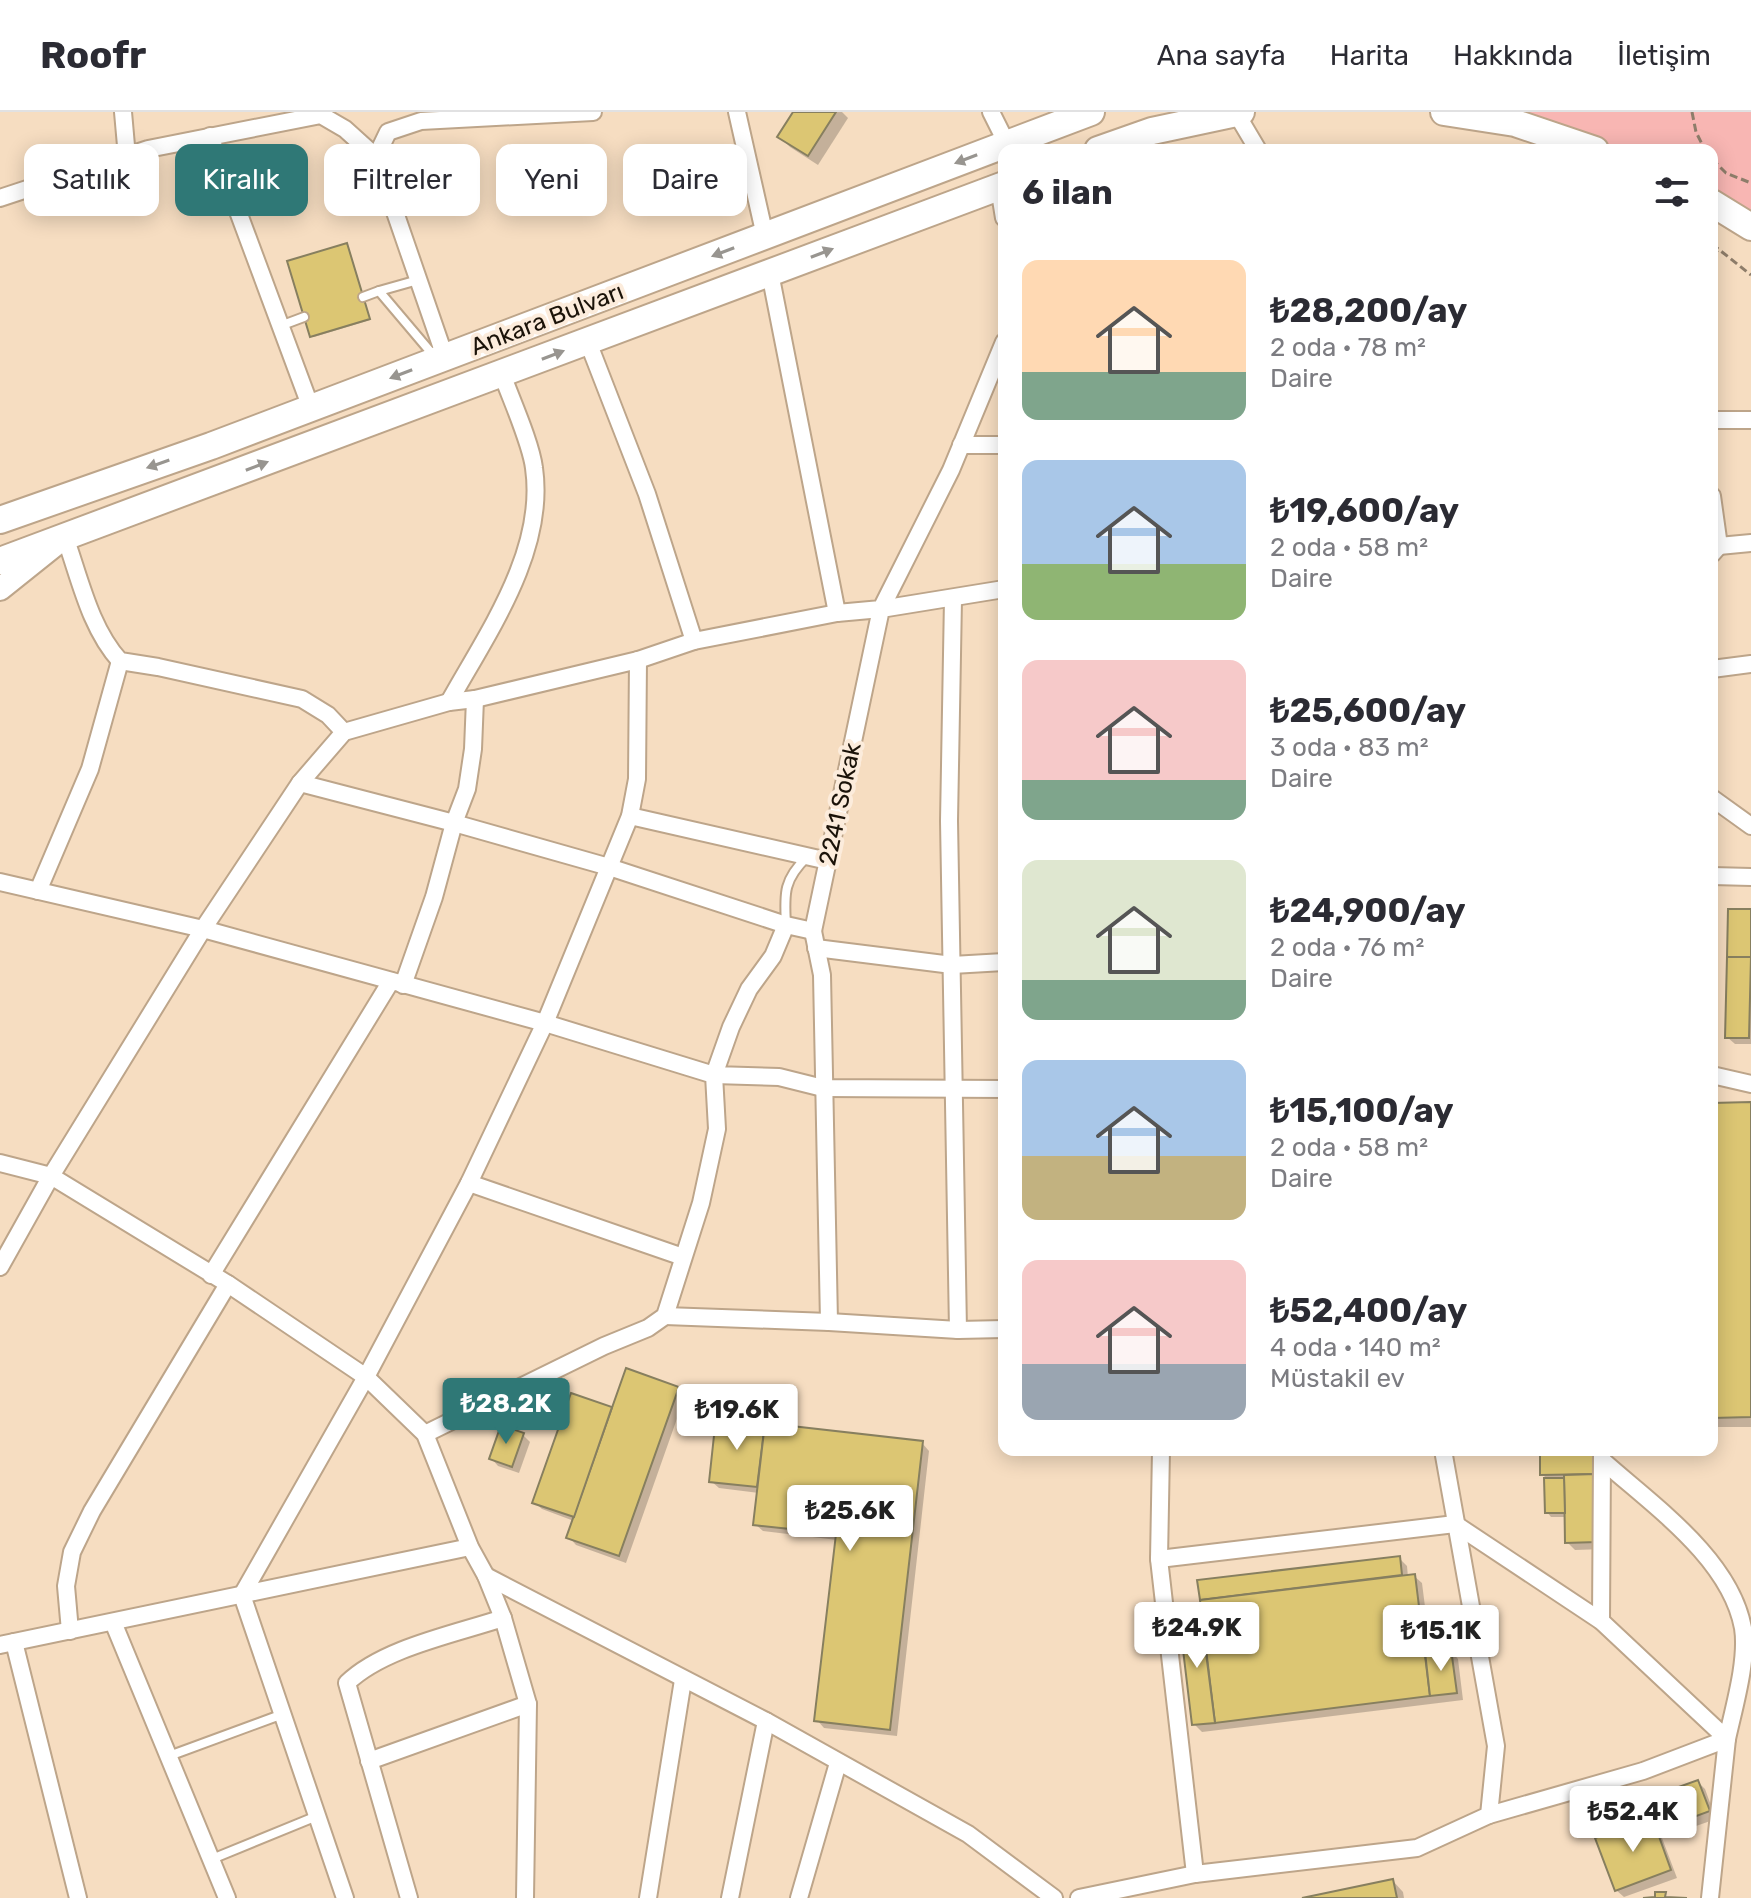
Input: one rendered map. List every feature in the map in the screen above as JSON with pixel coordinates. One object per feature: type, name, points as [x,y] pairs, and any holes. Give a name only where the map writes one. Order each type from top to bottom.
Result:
[{"type":"main road","name":"Ankara Bulvarı","points":[[1007,144],[1091,112]]},
{"type":"main road","points":[[1115,144],[1198,112]]},
{"type":"main road","points":[[1152,131],[1238,112]]},
{"type":"main road","points":[[1444,112],[1515,123],[1577,144]]},
{"type":"main road","name":"Ankara Bulvarı","points":[[0,520],[311,408],[998,147]]},
{"type":"main road","name":"Ankara Bulvarı","points":[[0,561],[998,188]]},
{"type":"main road","points":[[1718,207],[1751,227]]},
{"type":"main road","points":[[0,506],[60,498]]},
{"type":"main road","points":[[0,589],[65,537]]},
{"type":"street","points":[[123,112],[126,144]]},
{"type":"street","points":[[382,144],[388,132],[421,116],[593,112]]},
{"type":"street","points":[[737,112],[765,236]]},
{"type":"street","points":[[991,112],[1007,144]]},
{"type":"street","points":[[1238,112],[1255,144]]},
{"type":"street","points":[[159,147],[321,115],[343,120],[364,144]]},
{"type":"street","points":[[210,136],[311,408]]},
{"type":"street","points":[[0,198],[24,190]]},
{"type":"street","points":[[396,216],[441,359]]},
{"type":"street","points":[[770,273],[837,613]]},
{"type":"street","points":[[588,342],[647,494],[694,641]]},
{"type":"street","name":"2241 Sokak","points":[[814,939],[881,609],[961,445],[998,356]]},
{"type":"street","points":[[449,702],[506,601],[525,555],[535,499],[534,465],[502,374]]},
{"type":"street","points":[[1718,420],[1751,420]]},
{"type":"street","points":[[961,445],[998,445]]},
{"type":"street","points":[[65,537],[96,623],[108,649],[120,661],[302,699],[328,715],[344,732]]},
{"type":"street","points":[[1718,550],[1751,543]]},
{"type":"street","points":[[0,1267],[51,1176],[203,929],[300,783],[344,732],[449,702],[475,699],[638,660],[694,641],[837,613],[953,599],[998,590]]},
{"type":"street","points":[[953,599],[949,821],[958,1330]]},
{"type":"street","points":[[345,1898],[242,1595],[366,1377],[469,1183],[545,1023],[630,816],[637,779],[638,660]]},
{"type":"street","points":[[38,891],[90,769],[120,661]]},
{"type":"street","points":[[1718,668],[1751,664]]},
{"type":"street","points":[[211,1275],[397,983],[434,897],[454,823],[467,789],[473,749],[475,699]]},
{"type":"street","points":[[300,783],[609,867],[786,925],[841,953],[952,965],[998,962]]},
{"type":"street","points":[[1718,802],[1751,826]]},
{"type":"street","points":[[630,816],[828,861]]},
{"type":"street","points":[[1718,876],[1751,877]]},
{"type":"street","points":[[0,882],[203,929],[545,1023],[714,1075],[779,1077],[823,1088],[998,1089]]},
{"type":"street","points":[[665,1316],[701,1203],[717,1129],[714,1075],[749,989],[773,956],[786,925]]},
{"type":"street","points":[[814,939],[822,975],[829,1322]]},
{"type":"street","points":[[1718,1076],[1751,1084]]},
{"type":"street","points":[[0,1163],[51,1176],[228,1284],[366,1377],[425,1434],[470,1547],[503,1618],[528,1704],[525,1898]]},
{"type":"street","points":[[469,1183],[683,1257]]},
{"type":"street","points":[[70,1631],[66,1586],[72,1552],[92,1511],[228,1284]]},
{"type":"street","points":[[425,1434],[604,1346],[648,1328],[665,1316],[958,1330],[998,1329]]},
{"type":"street","points":[[1161,1456],[1159,1559],[1195,1874]]},
{"type":"street","points":[[1444,1456],[1496,1746],[1489,1815]]},
{"type":"street","points":[[1601,1621],[1602,1456]]},
{"type":"street","points":[[1603,1456],[1689,1538],[1728,1585],[1743,1630],[1741,1680],[1727,1739],[1710,1898]]},
{"type":"street","points":[[1159,1559],[1455,1524],[1601,1621],[1727,1739]]},
{"type":"street","points":[[78,1898],[7,1644],[470,1547]]},
{"type":"street","points":[[486,1576],[766,1721],[968,1834],[1054,1898]]},
{"type":"street","points":[[409,1898],[347,1683],[363,1667],[503,1618]]},
{"type":"street","points":[[113,1622],[227,1898]]},
{"type":"street","points":[[648,1898],[683,1680]]},
{"type":"street","points":[[369,1761],[528,1704]]},
{"type":"street","points":[[730,1898],[766,1721]]},
{"type":"street","points":[[1079,1898],[1195,1874],[1417,1848],[1489,1815],[1643,1771],[1727,1739]]},
{"type":"street","points":[[799,1898],[838,1763]]},
{"type":"lane","points":[[363,297],[418,280]]},
{"type":"lane","points":[[379,291],[441,359]]},
{"type":"lane","points":[[280,326],[304,317]]},
{"type":"lane","points":[[786,925],[784,899],[790,874],[807,856]]},
{"type":"lane","points":[[168,1756],[283,1714]]},
{"type":"lane","points":[[211,1860],[317,1816]]},
{"type":"path","points":[[1692,112],[1702,144]]},
{"type":"path","points":[[1718,165],[1726,173],[1751,183]]},
{"type":"path","points":[[1719,249],[1751,275]]},
{"type":"shaded area","points":[[1444,112],[1751,112],[1751,227],[1718,207],[1718,144],[1571,144]]},
{"type":"building","points":[[793,112],[836,112],[808,156],[777,137]]},
{"type":"building","points":[[347,243],[370,319],[310,337],[287,261]]},
{"type":"building","points":[[1728,909],[1751,909],[1751,957],[1727,957]]},
{"type":"building","points":[[1727,957],[1751,957],[1749,1038],[1725,1038]]},
{"type":"building","points":[[1751,1102],[1751,1417],[1718,1418],[1718,1103]]},
{"type":"building","points":[[626,1368],[679,1387],[619,1556],[566,1538]]},
{"type":"building","points":[[571,1393],[612,1407],[574,1517],[532,1503]]},
{"type":"building","points":[[716,1417],[765,1423],[757,1487],[709,1482]]},
{"type":"building","points":[[765,1423],[923,1441],[890,1730],[814,1721],[836,1534],[753,1525]]},
{"type":"building","points":[[501,1425],[524,1433],[512,1467],[489,1459]]},
{"type":"building","points":[[1540,1456],[1596,1456],[1596,1474],[1540,1475]]},
{"type":"building","points":[[1596,1474],[1597,1542],[1565,1543],[1564,1475]]},
{"type":"building","points":[[1544,1478],[1564,1478],[1565,1513],[1545,1513]]},
{"type":"building","points":[[1400,1556],[1402,1575],[1200,1600],[1197,1580]]},
{"type":"building","points":[[1415,1574],[1430,1696],[1215,1723],[1200,1600]]},
{"type":"building","points":[[1201,1614],[1215,1723],[1192,1725],[1179,1616]]},
{"type":"building","points":[[1451,1649],[1457,1693],[1430,1696],[1425,1652]]},
{"type":"building","points":[[1698,1780],[1710,1811],[1656,1831],[1645,1799]]},
{"type":"building","points":[[1652,1817],[1671,1870],[1615,1891],[1595,1838]]},
{"type":"building","points":[[1393,1879],[1397,1898],[1302,1898]]},
{"type":"building","points":[[1655,1892],[1666,1892],[1665,1897],[1687,1898],[1643,1898],[1655,1897]]}]
